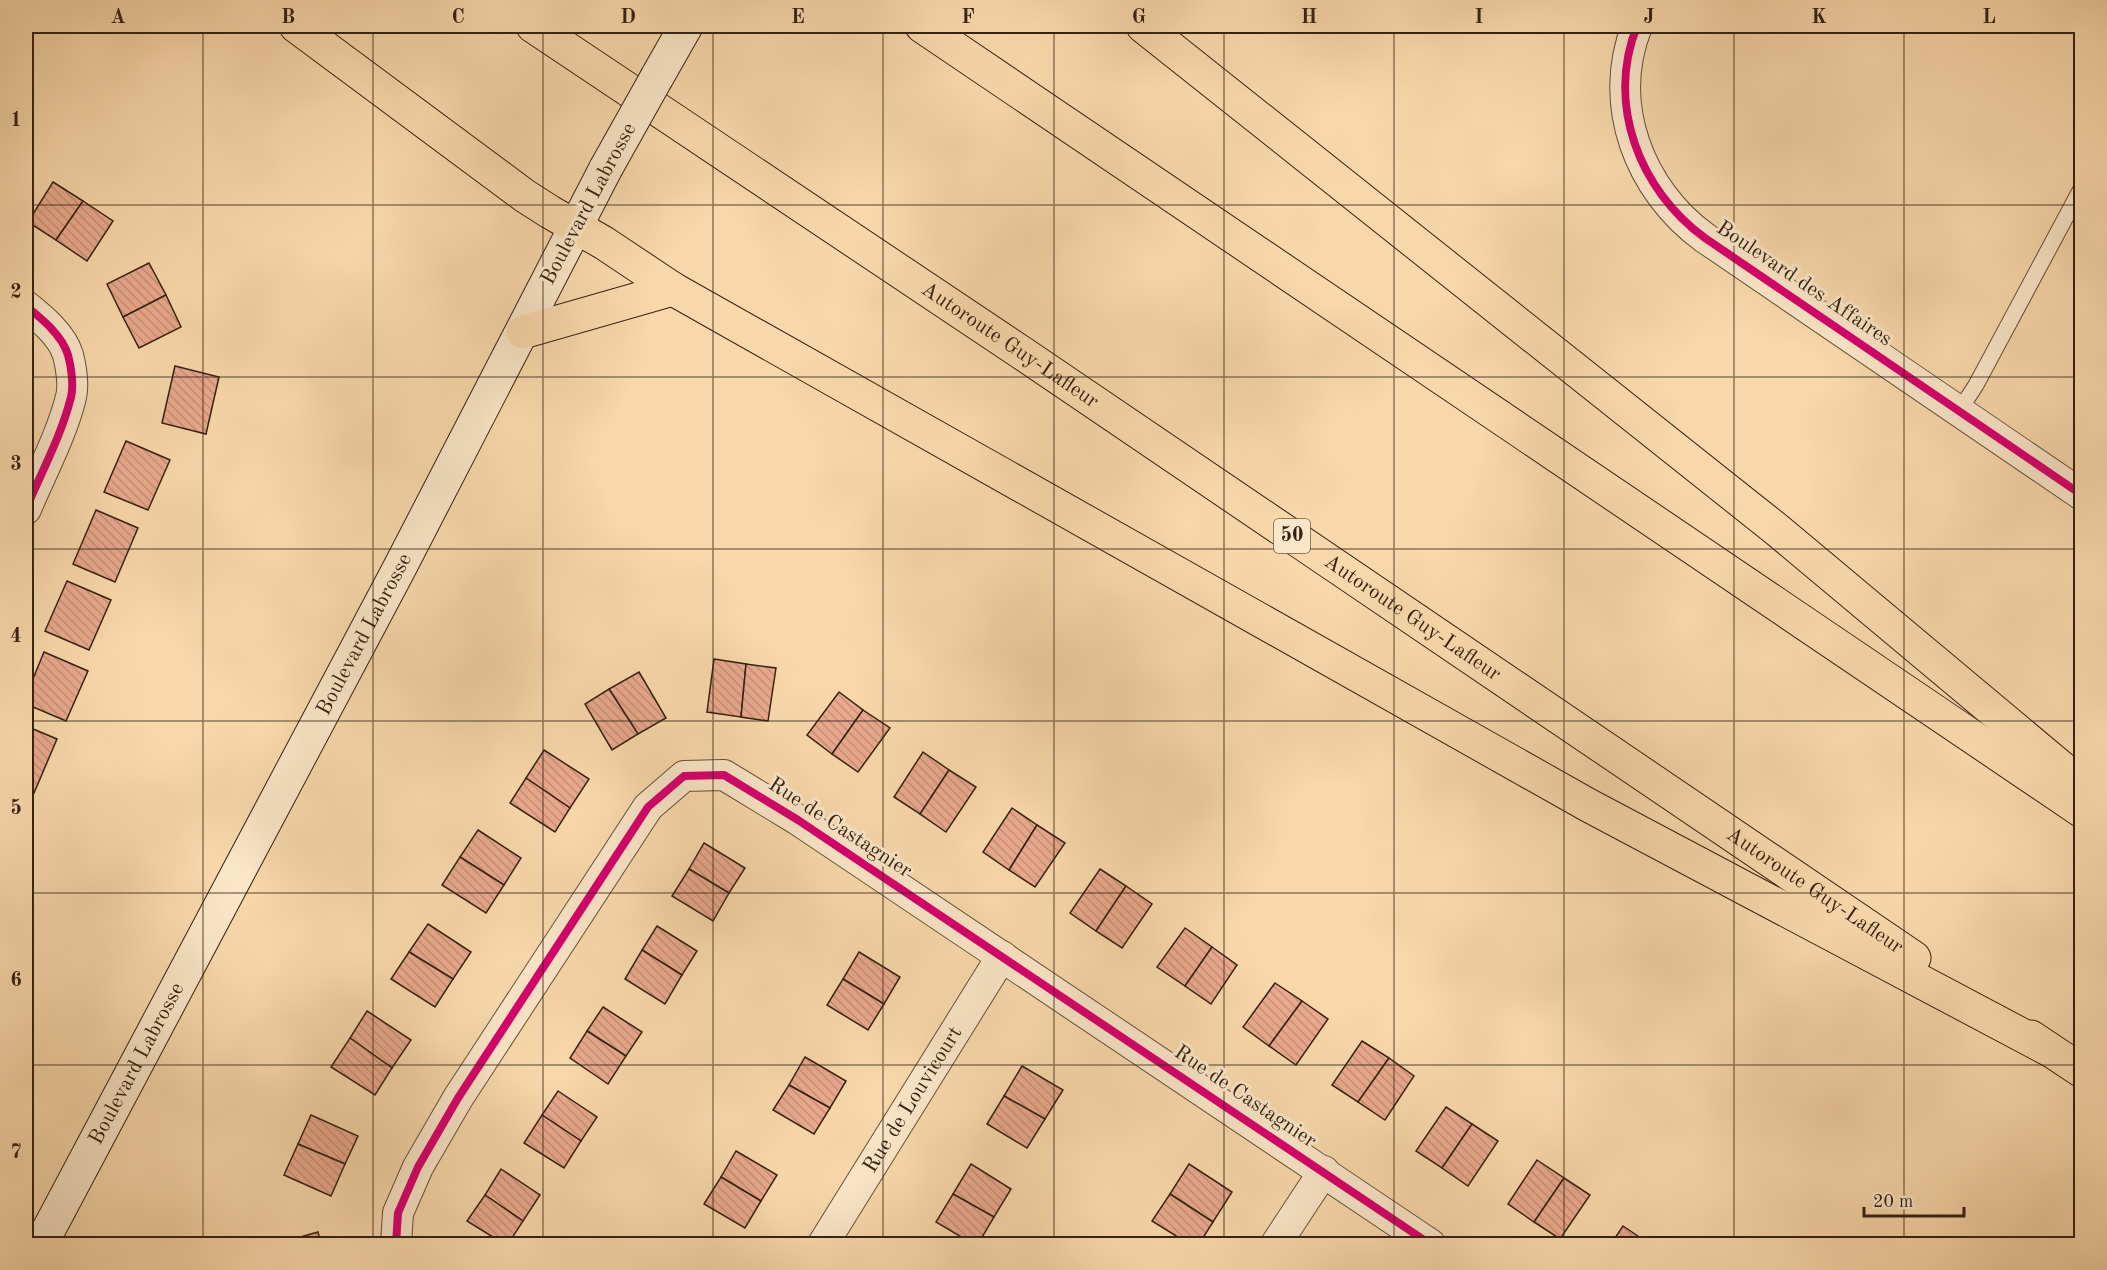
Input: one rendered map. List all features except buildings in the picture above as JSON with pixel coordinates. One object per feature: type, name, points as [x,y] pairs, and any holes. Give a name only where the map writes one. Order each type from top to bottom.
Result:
[{"type":"highway","points":[[296,26],[525,196],[604,243],[673,289],[1588,806],[2050,1050]]},
{"type":"highway","name":"Autoroute Guy-Lafleur","points":[[533,26],[1022,353],[2082,1071]]},
{"type":"highway","points":[[922,26],[2082,811]]},
{"type":"highway","points":[[1143,26],[1776,530],[2082,785]]},
{"type":"highway","points":[[523,332],[673,289]]},
{"type":"main road","name":"Boulevard Labrosse","points":[[41,1245],[523,332],[606,168],[686,26]]},
{"type":"street","name":"Boulevard des Affaires","points":[[1637,26],[1627,65],[1628,119],[1638,154],[1654,187],[1665,201],[1690,227],[1705,238],[2082,495]]},
{"type":"street","points":[[26,306],[45,322],[68,354],[72,394],[63,422],[26,509]]},
{"type":"street","name":"Rue de Castagnier","points":[[396,1245],[398,1213],[418,1167],[458,1098],[648,807],[684,776],[724,776],[798,820],[1431,1245]]},
{"type":"street","name":"Rue de Louvicourt","points":[[823,1245],[1002,956]]},
{"type":"street","points":[[1276,1245],[1324,1171]]},
{"type":"lane","points":[[1959,411],[1980,377],[2082,187]]},
{"type":"cycle path","points":[[1637,26],[1628,56],[1625,85],[1627,115],[1646,170],[1662,196],[1682,218],[1705,238],[2082,495]]},
{"type":"cycle path","points":[[26,306],[61,341],[68,355],[72,376],[71,397],[62,425],[26,509]]},
{"type":"cycle path","points":[[396,1244],[398,1213],[418,1167],[458,1098],[648,807],[684,776],[724,775],[798,820],[1430,1244]]}]
